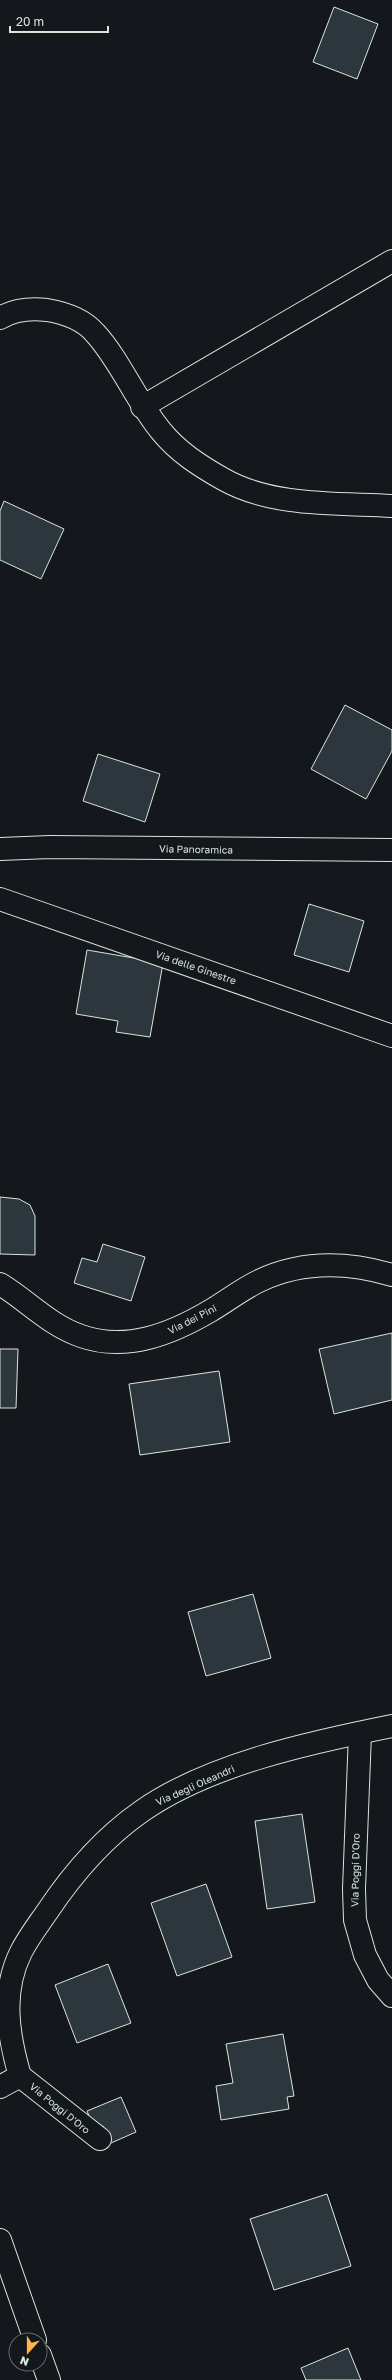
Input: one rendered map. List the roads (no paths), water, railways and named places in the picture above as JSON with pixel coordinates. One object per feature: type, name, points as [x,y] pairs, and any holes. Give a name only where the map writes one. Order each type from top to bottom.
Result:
[{"type":"street","points":[[142,407],[392,261]]},
{"type":"street","points":[[0,318],[15,311],[34,309],[57,312],[78,320],[95,332],[142,407],[175,446],[197,464],[234,485],[281,498],[392,506]]},
{"type":"street","name":"Via Panoramica","points":[[0,849],[34,846],[392,850]]},
{"type":"street","name":"Via delle Ginestre","points":[[0,899],[392,1036]]},
{"type":"street","name":"Via dei Pini","points":[[0,1284],[59,1326],[82,1336],[113,1343],[130,1342],[158,1336],[209,1312],[260,1280],[298,1268],[350,1266],[392,1275]]},
{"type":"street","name":"Via degli Oleandri","points":[[20,2076],[12,2050],[8,2021],[12,1978],[21,1952],[58,1896],[84,1863],[130,1819],[169,1795],[244,1764],[306,1746],[392,1726]]},
{"type":"street","name":"Via Poggi D'Oro","points":[[360,1733],[354,1889],[355,1920],[365,1955],[378,1980],[392,1996]]},
{"type":"street","name":"Via Poggi D'Oro","points":[[0,2087],[20,2076],[100,2139]]},
{"type":"street","points":[[0,2240],[32,2332]]}]
